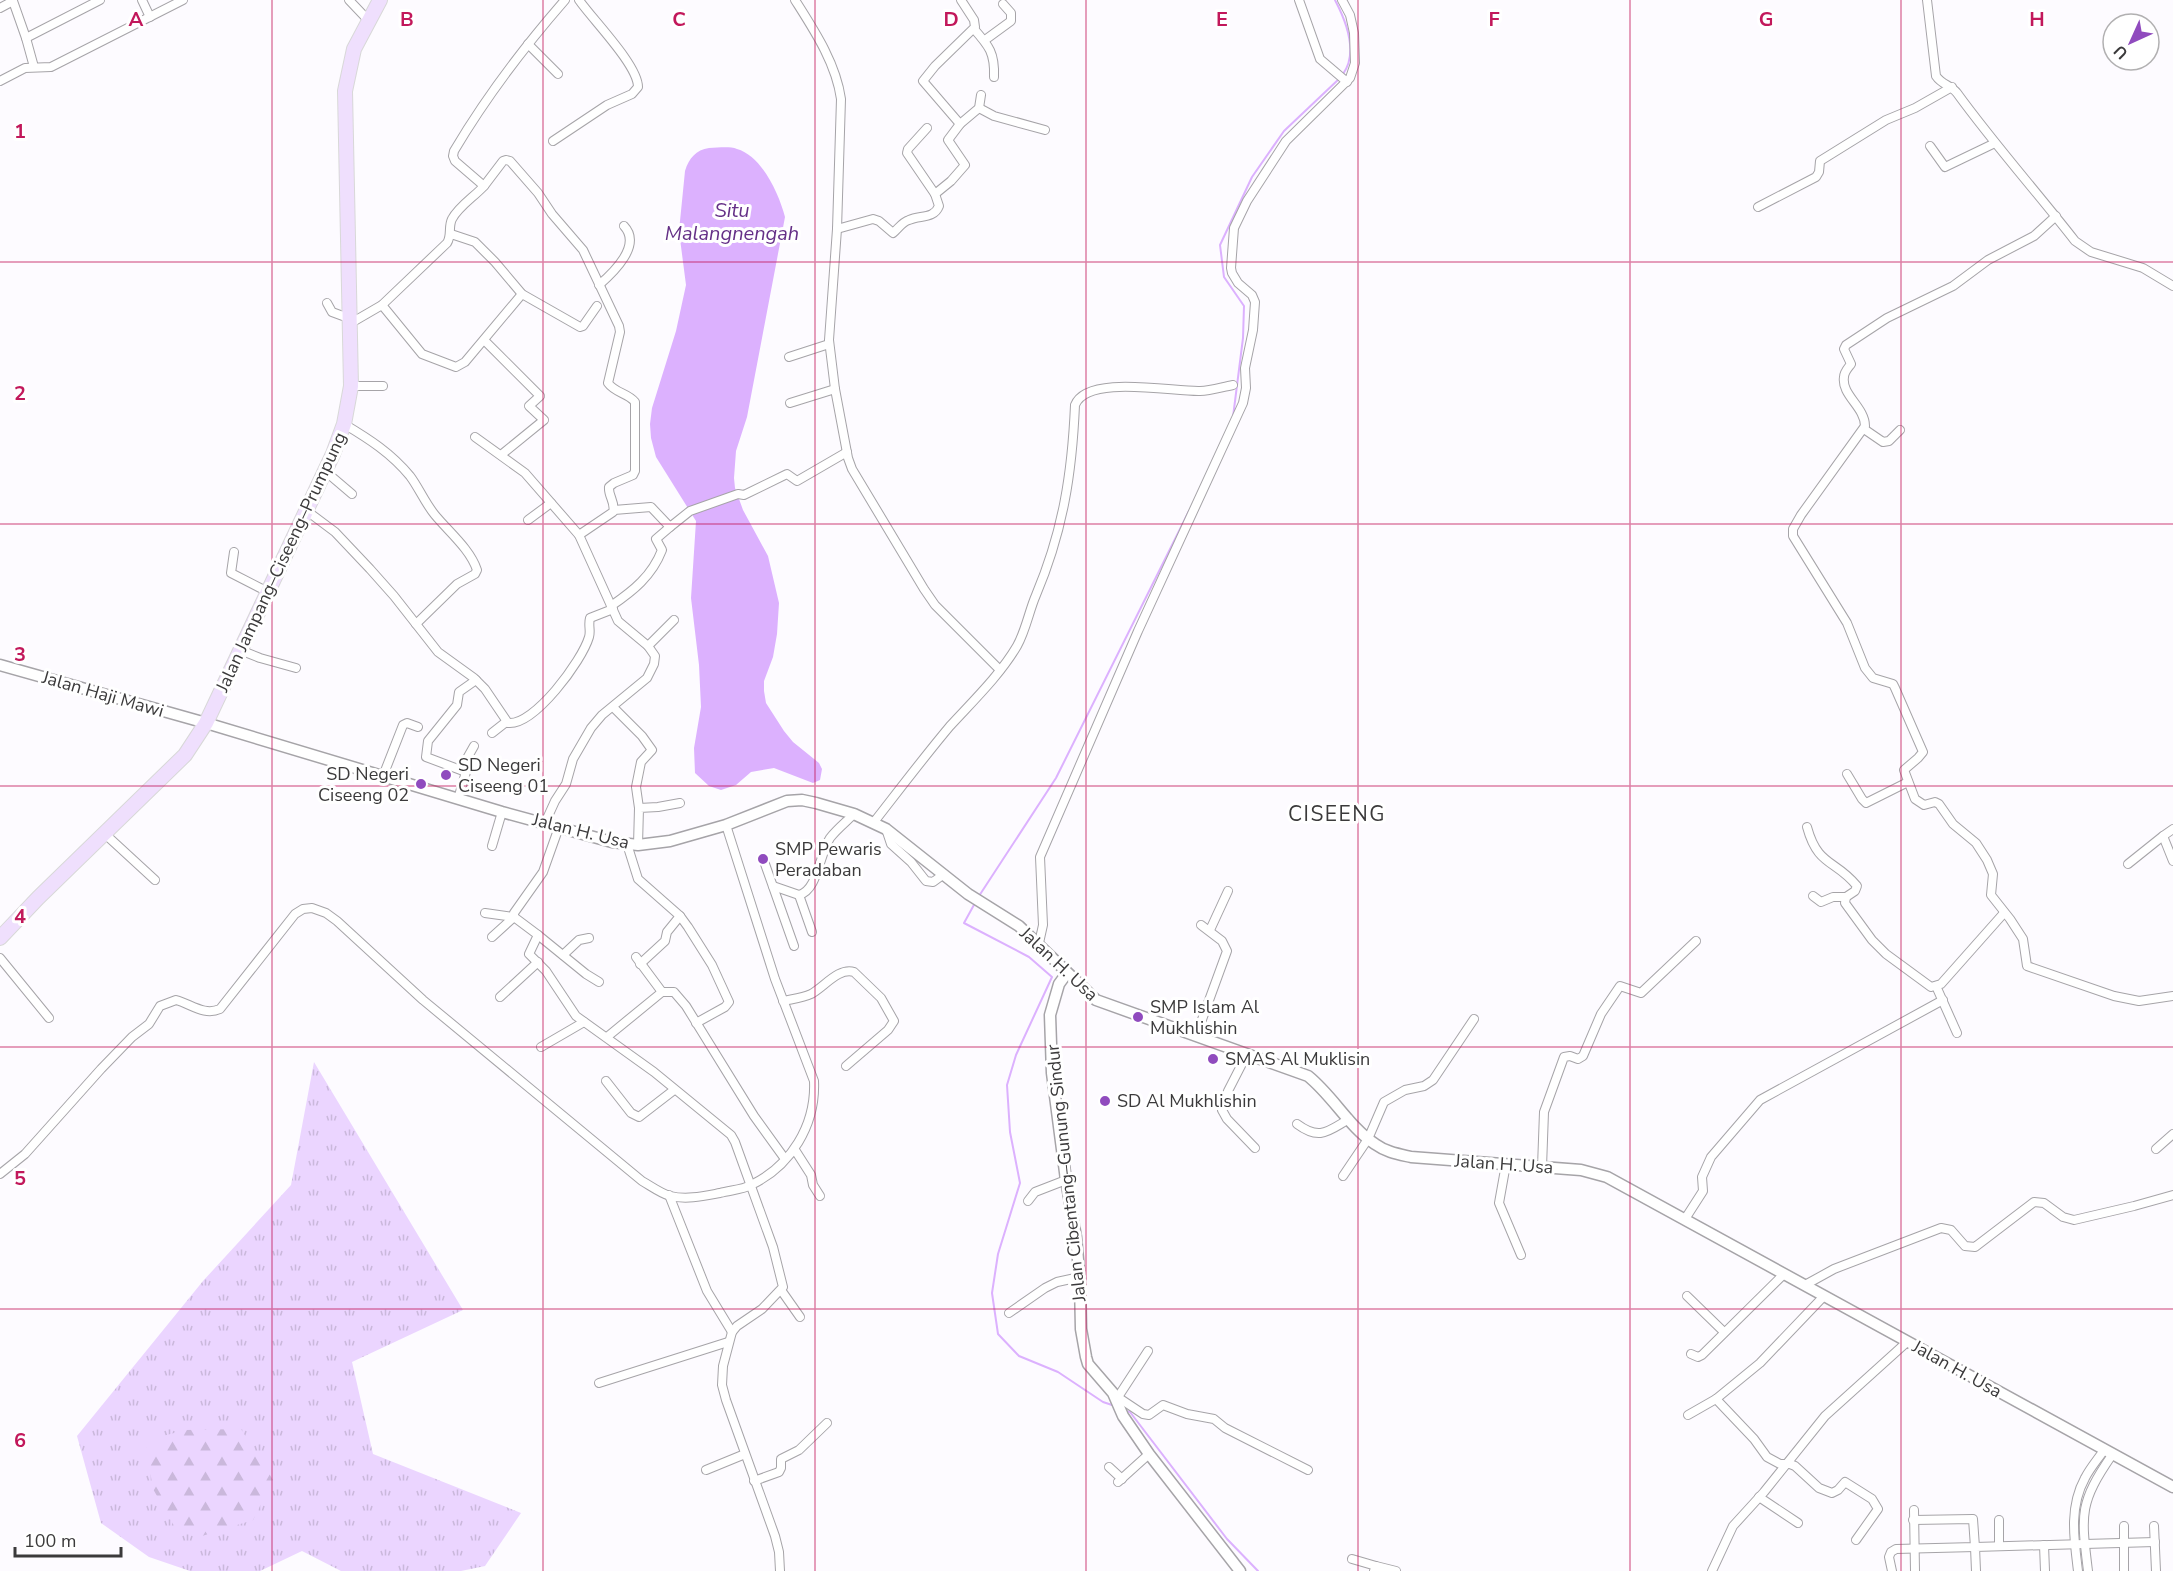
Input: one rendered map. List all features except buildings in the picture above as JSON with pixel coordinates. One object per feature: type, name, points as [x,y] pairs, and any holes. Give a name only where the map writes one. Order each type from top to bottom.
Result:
[{"type":"main road","name":"Jalan Jampang–Ciseeng–Prumpung","points":[[0,938],[185,755],[206,723],[325,471],[344,424],[351,386],[345,91],[354,50],[380,0]]},
{"type":"street","points":[[0,8],[14,0],[34,67]]},
{"type":"street","points":[[26,38],[100,0]]},
{"type":"street","points":[[142,0],[150,17]]},
{"type":"street","points":[[0,81],[19,70],[51,67],[183,0]]},
{"type":"street","points":[[349,0],[368,20]]},
{"type":"street","points":[[483,186],[455,161],[453,154],[478,112],[528,44],[565,0]]},
{"type":"street","points":[[552,141],[607,105],[632,94],[638,87],[637,78],[613,42],[579,0]]},
{"type":"street","points":[[795,0],[818,37],[839,87],[837,229],[829,344],[834,389],[852,469],[935,605],[1000,669]]},
{"type":"street","points":[[961,0],[974,20],[974,29],[990,49],[994,77]]},
{"type":"street","points":[[1299,0],[1320,58],[1347,82]]},
{"type":"street","points":[[1039,943],[1043,925],[1040,857],[1138,632],[1243,403],[1246,388],[1245,368],[1255,312],[1254,299],[1234,278],[1231,268],[1235,223],[1286,141],[1347,82],[1354,63],[1354,33],[1350,15],[1342,0]]},
{"type":"street","points":[[1928,0],[1936,76],[1944,84],[1952,87],[1995,143],[2082,247],[2143,268],[2173,286]]},
{"type":"street","points":[[985,40],[1011,21],[1011,14],[1003,4]]},
{"type":"street","points":[[960,124],[923,81],[945,55],[974,29]]},
{"type":"street","points":[[528,44],[558,74]]},
{"type":"street","points":[[1758,207],[1816,177],[1820,172],[1820,161],[1824,157],[1886,120],[1915,108],[1952,87]]},
{"type":"street","points":[[935,194],[965,165],[948,140],[960,124],[979,108],[981,95]]},
{"type":"street","points":[[979,108],[994,116],[1045,130]]},
{"type":"street","points":[[837,229],[873,219],[879,221],[893,233],[908,220],[928,216],[938,210],[935,194],[907,153],[927,128]]},
{"type":"street","points":[[1930,146],[1945,167],[1995,143]]},
{"type":"street","points":[[327,303],[332,312],[351,321],[382,305],[443,248],[451,234],[450,224],[453,217],[503,161],[508,160],[538,193],[552,214],[580,246],[613,312],[620,332],[608,383],[614,390],[633,399],[635,471],[633,475],[609,487],[614,510]]},
{"type":"street","points":[[2056,216],[2034,236],[1988,260],[1953,286],[1887,318],[1846,345],[1844,349],[1851,364],[1843,380],[1847,391],[1862,413],[1865,421],[1864,429],[1801,515],[1793,529],[1793,536],[1847,623],[1865,668],[1874,678],[1893,684],[1895,688],[1923,752],[1904,770],[1915,799],[1919,803],[1939,804],[1953,824],[1980,848],[1992,868],[1991,895],[2023,939],[2025,962],[2031,969],[2114,996],[2139,1001],[2173,996]]},
{"type":"street","points":[[599,285],[621,260],[630,244],[629,233],[624,226]]},
{"type":"street","points":[[451,234],[475,242],[522,294],[580,327],[584,326],[597,306]]},
{"type":"street","points":[[382,305],[422,354],[452,366],[462,365],[522,294]]},
{"type":"street","points":[[484,340],[540,396],[529,406],[544,420],[501,455]]},
{"type":"street","points":[[789,357],[829,344]]},
{"type":"street","points":[[874,822],[1017,646],[1035,596],[1046,574],[1060,527],[1073,448],[1077,399],[1082,395],[1116,387],[1201,391],[1233,385]]},
{"type":"street","points":[[351,386],[383,386]]},
{"type":"street","points":[[790,403],[834,389]]},
{"type":"street","points":[[344,424],[394,457],[411,477],[433,513],[471,557],[476,567],[475,574],[457,584],[416,624]]},
{"type":"street","points":[[1864,429],[1883,442],[1889,441],[1900,430]]},
{"type":"street","points":[[475,437],[525,473],[579,535],[612,608],[623,626],[648,646],[654,656],[652,670],[641,685],[597,721],[584,740],[573,759],[566,784],[544,823]]},
{"type":"street","points":[[307,511],[334,532],[394,596],[438,652],[476,680],[491,696],[506,722],[513,724],[524,718],[562,685],[589,638],[590,618],[612,608],[634,590],[657,565],[662,550],[656,539],[670,527],[690,511],[738,494],[744,495],[787,474],[797,482],[847,452]]},
{"type":"street","points":[[325,471],[352,494]]},
{"type":"street","points":[[528,520],[551,503]]},
{"type":"street","points":[[579,535],[614,510],[651,507],[670,527]]},
{"type":"street","points":[[234,552],[231,573],[268,592]]},
{"type":"street","points":[[648,646],[674,620]]},
{"type":"street","points":[[240,650],[296,668]]},
{"type":"street","name":"Jalan Haji Mawi","points":[[0,665],[206,723]]},
{"type":"street","points":[[458,799],[466,773],[461,769],[426,757],[426,744],[457,705],[459,692],[476,680]]},
{"type":"street","points":[[613,707],[642,736],[652,750],[641,762],[636,787],[639,808],[633,845],[638,879],[680,916],[712,965],[729,1002],[725,1007],[696,1023]]},
{"type":"street","points":[[492,733],[506,722]]},
{"type":"street","name":"Jalan H. Usa","points":[[206,723],[502,812],[633,845],[670,841],[726,825],[787,801],[809,802],[854,814],[886,829],[968,894],[1019,926],[1039,943],[1090,996],[1104,1004],[1308,1076],[1324,1090],[1368,1139],[1386,1150],[1411,1157],[1581,1170],[1607,1177],[2173,1487]]},
{"type":"street","points":[[383,776],[403,725],[406,723],[418,727]]},
{"type":"street","points":[[461,769],[474,746]]},
{"type":"street","points":[[1847,774],[1866,803],[1908,782]]},
{"type":"street","points":[[639,808],[680,803]]},
{"type":"street","points":[[492,846],[502,812]]},
{"type":"street","points":[[773,886],[799,895],[810,889],[827,844],[854,814]]},
{"type":"street","points":[[0,1174],[25,1154],[101,1069],[132,1037],[149,1024],[160,1006],[176,1000],[204,1011],[213,1012],[220,1009],[295,914],[307,907],[319,909],[337,921],[423,1000],[635,1176],[669,1195],[693,1197],[751,1185],[785,1159],[800,1143],[815,1093],[814,1081],[756,925],[726,825]]},
{"type":"street","points":[[492,937],[514,917],[518,906],[543,873],[559,827]]},
{"type":"street","points":[[1807,827],[1817,852],[1845,873],[1857,886],[1855,891],[1846,897],[1833,897],[1821,902],[1813,896]]},
{"type":"street","points":[[886,829],[891,844],[911,862],[926,881],[933,882],[944,874]]},
{"type":"street","points":[[2128,864],[2173,829]]},
{"type":"street","points":[[105,834],[155,880]]},
{"type":"street","points":[[2163,836],[2173,861]]},
{"type":"street","points":[[765,864],[794,946]]},
{"type":"street","points":[[1210,930],[1228,891]]},
{"type":"street","points":[[799,895],[812,932]]},
{"type":"street","points":[[1846,897],[1845,903],[1872,940],[1886,954],[1931,987],[1936,987]]},
{"type":"street","points":[[485,913],[514,917],[599,982]]},
{"type":"street","points":[[1936,987],[2004,913]]},
{"type":"street","points":[[662,992],[638,960],[665,941],[667,932],[680,916]]},
{"type":"street","points":[[1196,1036],[1227,951],[1222,941],[1201,925]]},
{"type":"street","points":[[538,935],[530,954],[551,978],[570,1009],[730,1135],[751,1185],[780,1268],[783,1283],[781,1290],[762,1309],[732,1332],[724,1360],[722,1385],[777,1544],[780,1571]]},
{"type":"street","points":[[563,955],[579,940],[589,938]]},
{"type":"street","points":[[1542,1167],[1544,1112],[1564,1057],[1570,1056],[1578,1059],[1583,1056],[1601,1014],[1620,986],[1641,993],[1696,942]]},
{"type":"street","points":[[0,958],[49,1018]]},
{"type":"street","points":[[500,997],[538,962]]},
{"type":"street","points":[[783,1001],[814,992],[848,970],[854,972],[881,998],[894,1021],[888,1030],[846,1066]]},
{"type":"street","name":"Jalan Cibentang–Gunung Sindur","points":[[1067,973],[1059,984],[1050,1015],[1054,1100],[1076,1238],[1080,1277],[1081,1329],[1086,1357],[1094,1372],[1116,1398],[1123,1416],[1149,1454]]},
{"type":"street","points":[[1936,987],[1957,1034]]},
{"type":"street","points":[[607,1037],[662,992],[674,992],[686,1006],[754,1116],[785,1159]]},
{"type":"street","points":[[1685,1219],[1703,1191],[1702,1177],[1711,1157],[1760,1100],[1943,1000]]},
{"type":"street","points":[[1343,1176],[1368,1139],[1384,1102],[1405,1090],[1424,1086],[1434,1080],[1474,1019]]},
{"type":"street","points":[[541,1047],[584,1022]]},
{"type":"street","points":[[1247,1054],[1228,1091],[1222,1110],[1227,1119],[1255,1148]]},
{"type":"street","points":[[606,1081],[631,1113],[639,1117],[674,1090]]},
{"type":"street","points":[[1298,1124],[1308,1132],[1322,1134],[1349,1119]]},
{"type":"street","points":[[2156,1149],[2173,1134]]},
{"type":"street","points":[[795,1150],[811,1175],[813,1185],[820,1196]]},
{"type":"street","points":[[1506,1164],[1499,1203],[1521,1255]]},
{"type":"street","points":[[1028,1201],[1035,1192],[1066,1180]]},
{"type":"street","points":[[1805,1285],[1834,1269],[1941,1228],[1951,1230],[1965,1245],[1975,1247],[2034,1202],[2044,1203],[2062,1217],[2074,1220],[2173,1194]]},
{"type":"street","points":[[669,1195],[707,1291],[732,1332]]},
{"type":"street","points":[[1691,1354],[1698,1357],[1702,1355],[1785,1274]]},
{"type":"street","points":[[1009,1313],[1045,1288],[1057,1282],[1080,1277]]},
{"type":"street","points":[[781,1290],[800,1317]]},
{"type":"street","points":[[1687,1296],[1724,1332]]},
{"type":"street","points":[[1688,1415],[1716,1399],[1760,1363],[1824,1296]]},
{"type":"street","points":[[600,1383],[728,1342]]},
{"type":"street","points":[[1712,1571],[1731,1530],[1825,1416],[1906,1342]]},
{"type":"street","points":[[1148,1351],[1116,1398],[1143,1414],[1149,1415],[1163,1405],[1187,1414],[1214,1419],[1226,1428],[1308,1470]]},
{"type":"street","points":[[1716,1399],[1767,1456],[1780,1464],[1795,1466],[1819,1488],[1828,1492],[1834,1493],[1845,1482],[1876,1503],[1878,1509],[1856,1540]]},
{"type":"street","points":[[754,1481],[779,1472],[782,1468],[781,1459],[799,1450],[827,1423]]},
{"type":"street","points":[[2078,1571],[2074,1510],[2085,1478],[2108,1453]]},
{"type":"street","points":[[2088,1571],[2084,1506],[2108,1453]]},
{"type":"street","points":[[706,1470],[745,1454]]},
{"type":"street","points":[[1109,1467],[1120,1481],[1149,1454],[1240,1571]]},
{"type":"street","points":[[1759,1497],[1798,1523]]},
{"type":"street","points":[[1914,1510],[1915,1571]]},
{"type":"street","points":[[1913,1520],[1972,1519],[1976,1571]]},
{"type":"street","points":[[1999,1520],[1999,1546]]},
{"type":"street","points":[[2124,1526],[2124,1571]]},
{"type":"street","points":[[2154,1526],[2156,1571]]},
{"type":"street","points":[[1892,1571],[1889,1557],[1896,1549],[2155,1542]]},
{"type":"street","points":[[2044,1545],[2046,1571]]},
{"type":"street","points":[[1352,1559],[1375,1568],[1396,1571]]},
{"type":"green space","points":[[314,1062],[463,1310],[352,1362],[373,1454],[521,1513],[485,1566],[461,1571],[341,1571],[302,1551],[260,1571],[190,1571],[149,1557],[101,1523],[77,1436],[203,1281],[291,1185]]},
{"type":"green space","points":[[241,1429],[273,1480],[253,1520],[202,1536],[176,1529],[153,1489],[145,1441],[185,1430]]},
{"type":"water","name":"Situ Malangnengah","points":[[709,148],[734,148],[754,159],[774,187],[785,217],[747,417],[736,451],[734,478],[743,510],[768,556],[779,603],[773,657],[764,681],[766,703],[793,742],[819,763],[822,769],[820,780],[813,783],[774,768],[751,772],[736,785],[721,790],[709,786],[695,773],[694,748],[701,707],[699,665],[691,598],[696,521],[656,457],[650,424],[652,408],[676,331],[686,285],[679,231],[685,171],[694,155]]},
{"type":"waterway","points":[[1335,0],[1347,27],[1350,46],[1348,65],[1343,74]]},
{"type":"waterway","points":[[1233,417],[1243,338],[1244,306],[1224,277],[1220,245],[1252,177],[1284,131],[1340,78]]},
{"type":"waterway","points":[[979,896],[1056,778],[1189,511]]},
{"type":"waterway","points":[[975,903],[964,923],[1029,957],[1052,977],[1016,1055],[1007,1085],[1010,1132],[1020,1183],[998,1254],[992,1293],[998,1334],[1019,1356],[1058,1372],[1103,1402],[1115,1406]]},
{"type":"waterway","points":[[1125,1411],[1130,1412],[1227,1539],[1258,1571]]},
{"type":"place","name":"SD Negeri Ciseeng 01","points":[[446,775]]},
{"type":"place","name":"SD Negeri Ciseeng 02","points":[[421,784]]},
{"type":"place","name":"SMP Pewaris Peradaban","points":[[763,859]]},
{"type":"place","name":"SMP Islam Al Mukhlishin","points":[[1138,1017]]},
{"type":"place","name":"SMAS Al Muklisin","points":[[1213,1059]]},
{"type":"place","name":"SD Al Mukhlishin","points":[[1105,1101]]},
{"type":"district","name":"CISEENG","points":[[1337,814]]}]
